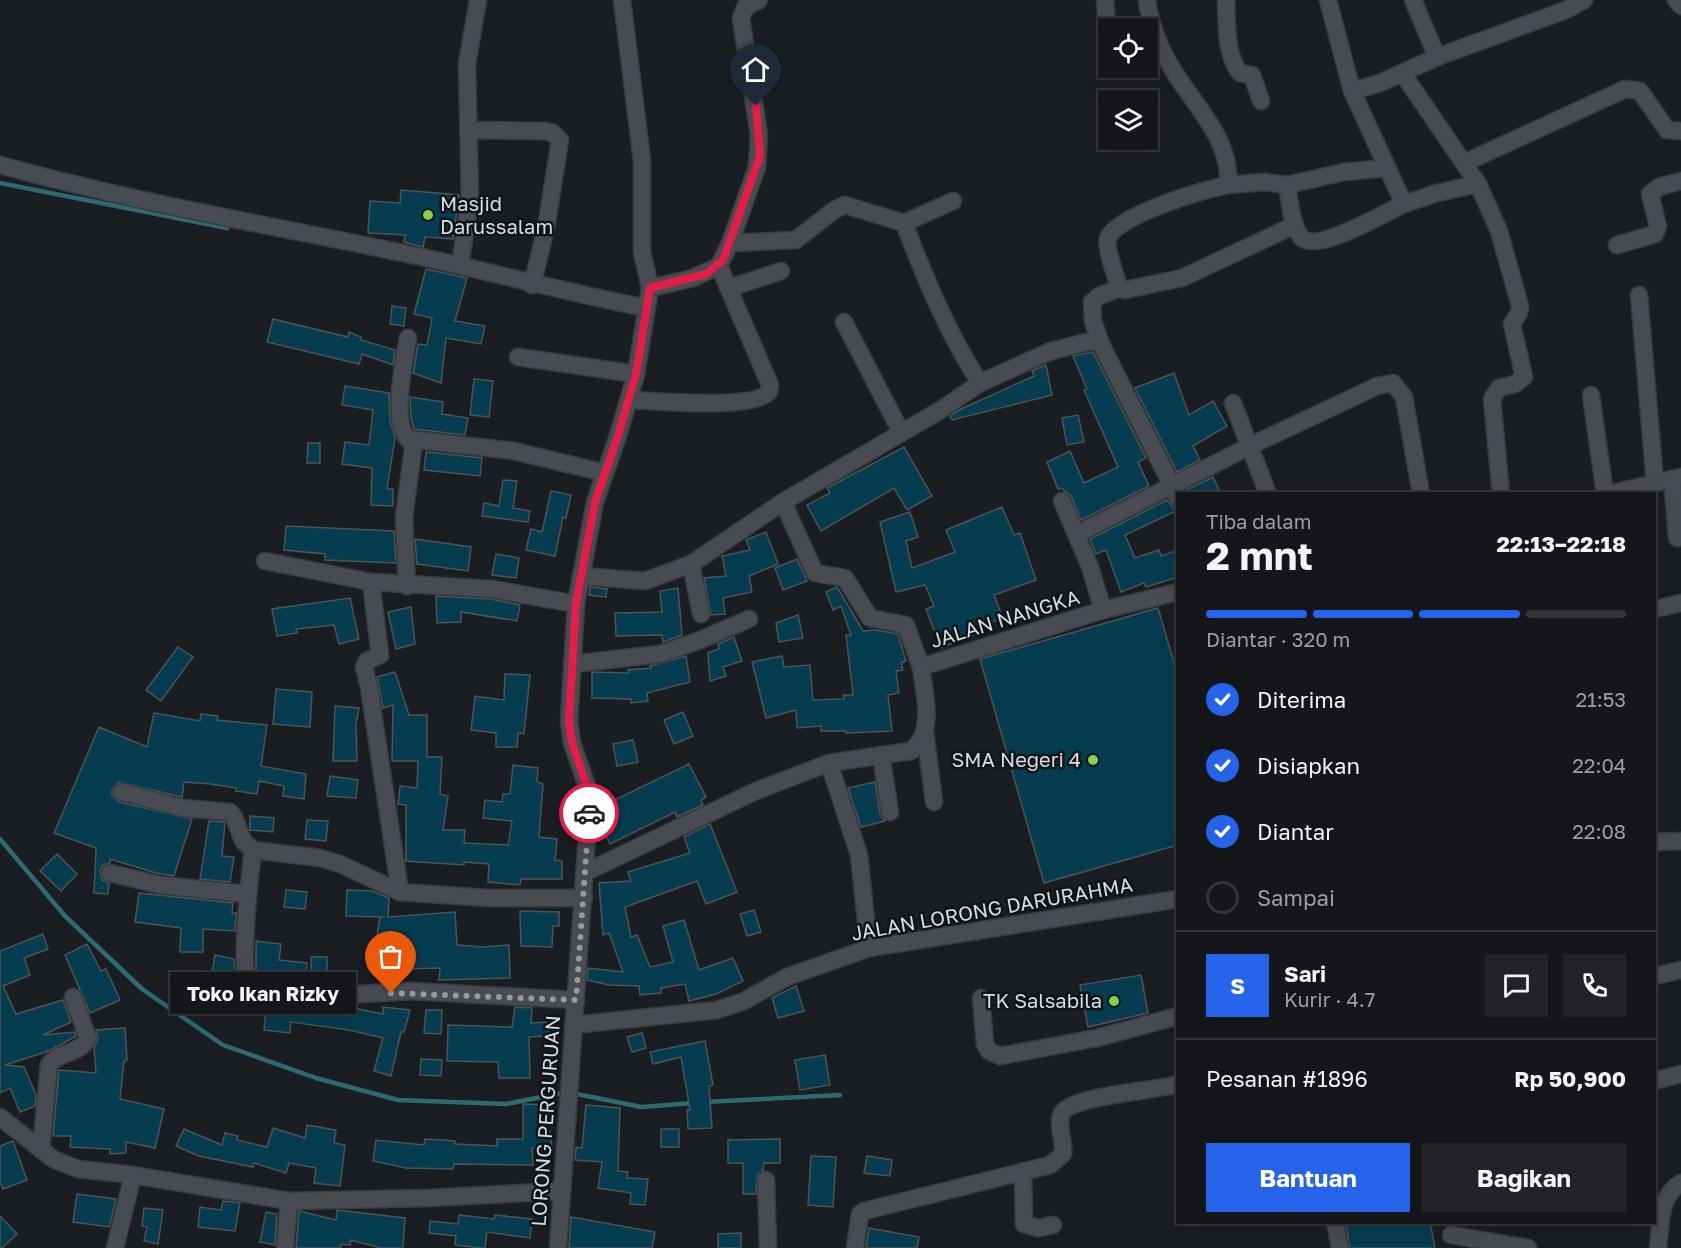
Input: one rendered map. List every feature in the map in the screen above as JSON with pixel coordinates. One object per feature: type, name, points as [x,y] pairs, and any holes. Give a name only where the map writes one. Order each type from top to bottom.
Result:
[{"type":"street","points":[[460,265],[470,199],[467,64],[478,0]]},
{"type":"street","points":[[622,0],[642,161],[642,252],[650,288],[693,278],[719,266],[730,243],[760,156],[756,106],[741,18],[749,2]]},
{"type":"street","points":[[1106,0],[1107,18]]},
{"type":"street","points":[[1147,0],[1152,26],[1171,68],[1210,123],[1221,145],[1228,185]]},
{"type":"street","points":[[1226,0],[1228,44],[1233,59],[1240,73],[1252,75],[1262,101]]},
{"type":"street","points":[[1328,0],[1352,91],[1404,204]]},
{"type":"street","points":[[1413,0],[1437,57]]},
{"type":"street","points":[[1352,91],[1403,74],[1437,57],[1540,20],[1584,0]]},
{"type":"street","points":[[1676,0],[1681,6]]},
{"type":"street","points":[[1403,74],[1478,184],[1498,231],[1520,306],[1519,313],[1512,324],[1524,377],[1519,382],[1495,391],[1492,399],[1502,492]]},
{"type":"street","points":[[1464,164],[1625,89],[1640,91],[1667,130],[1681,130]]},
{"type":"street","points":[[468,130],[545,131],[553,133],[560,140],[546,228],[532,285]]},
{"type":"street","points":[[0,165],[151,203],[460,265],[532,285],[646,309]]},
{"type":"street","points":[[1120,288],[1107,245],[1108,237],[1116,226],[1140,213],[1228,185],[1264,182],[1287,185],[1344,172],[1386,168]]},
{"type":"street","points":[[1617,245],[1655,234],[1658,226],[1650,194],[1659,187],[1681,181]]},
{"type":"street","points":[[1287,185],[1295,225],[1306,240],[1320,242],[1404,204],[1437,193],[1478,184]]},
{"type":"street","points":[[730,243],[796,240],[834,210],[845,205],[904,223],[953,201]]},
{"type":"street","points":[[904,223],[922,271],[962,356],[980,383]]},
{"type":"street","points":[[1174,491],[1101,344],[1093,321],[1092,302],[1099,296],[1120,288],[1136,288],[1182,278],[1295,225]]},
{"type":"street","points":[[629,400],[729,403],[762,398],[768,394],[770,385],[719,266]]},
{"type":"street","points":[[729,288],[781,271]]},
{"type":"street","name":"LORONG PERGURUAN","points":[[558,1248],[584,898],[589,792],[570,733],[576,604],[595,502],[636,374],[650,288]]},
{"type":"street","points":[[1639,295],[1655,483]]},
{"type":"street","points":[[844,322],[901,432]]},
{"type":"street","points":[[408,338],[401,381],[400,423],[406,437],[414,441],[514,451],[605,473]]},
{"type":"street","points":[[581,576],[645,581],[691,564],[783,502],[980,383],[1051,351],[1087,342],[1095,341],[1101,344]]},
{"type":"street","points":[[518,357],[636,374]]},
{"type":"street","points":[[1077,534],[1174,491],[1250,446],[1377,386],[1393,383],[1404,397],[1421,492]]},
{"type":"street","points":[[1591,395],[1607,492]]},
{"type":"street","points":[[1233,403],[1267,492]]},
{"type":"street","points":[[407,586],[404,517],[414,441]]},
{"type":"street","points":[[1616,492],[1676,478],[1677,538]]},
{"type":"street","points":[[1062,501],[1077,534],[1103,610]]},
{"type":"street","points":[[783,502],[815,573],[845,578],[870,618],[906,625],[921,667]]},
{"type":"street","points":[[265,561],[371,582],[407,586],[492,589],[576,604]]},
{"type":"street","points":[[691,564],[701,614]]},
{"type":"street","points":[[371,582],[380,655],[367,661],[364,668],[371,699],[400,892]]},
{"type":"street","name":"JALAN NANGKA","points":[[934,802],[925,731],[926,713],[921,667],[1103,610],[1176,592]]},
{"type":"street","points":[[1656,609],[1681,603]]},
{"type":"street","points":[[573,664],[660,654],[699,641],[749,619]]},
{"type":"street","points":[[585,872],[756,791],[829,763],[911,751],[919,744],[925,731]]},
{"type":"street","points":[[881,755],[890,812]]},
{"type":"street","points":[[829,763],[859,855],[869,948]]},
{"type":"street","points":[[122,792],[183,808],[230,812],[243,841],[253,850],[320,858],[340,864],[400,892],[487,898],[584,898]]},
{"type":"street","points":[[1656,842],[1681,841]]},
{"type":"street","points":[[253,850],[247,894],[245,979],[248,990],[255,994],[329,996],[411,992],[576,1000]]},
{"type":"street","points":[[110,873],[160,885],[247,894]]},
{"type":"street","name":"JALAN LORONG DARURAHMA","points":[[573,1025],[680,1015],[732,1006],[787,977],[869,948],[1176,899]]},
{"type":"street","points":[[1656,976],[1681,970]]},
{"type":"street","points":[[41,1150],[49,1065],[57,1056],[82,1046],[88,1038],[73,997]]},
{"type":"street","points":[[981,998],[986,1044],[989,1051],[1000,1056],[1087,1041],[1176,1017]]},
{"type":"street","points":[[1656,1080],[1681,1074]]},
{"type":"street","points":[[855,1248],[860,1214],[864,1211],[1050,1165],[1064,1152],[1061,1117],[1070,1107],[1095,1099],[1176,1084]]},
{"type":"street","points":[[0,1118],[52,1159],[78,1169],[133,1175],[289,1201],[386,1200],[562,1191]]},
{"type":"street","points":[[1023,1171],[1024,1224],[1038,1228],[1053,1225]]},
{"type":"street","points":[[114,1248],[133,1175]]},
{"type":"street","points":[[766,1180],[768,1248]]},
{"type":"street","points":[[1658,1248],[1666,1198],[1671,1190],[1681,1183]]},
{"type":"street","points":[[285,1248],[289,1201]]},
{"type":"street","points":[[1335,1224],[1340,1248]]},
{"type":"street","points":[[1451,1235],[1528,1248]]},
{"type":"building","name":"Masjid Darussalam","points":[[401,190],[459,195],[453,239],[425,237],[423,247],[404,242],[405,235],[368,233],[370,201],[400,203]]},
{"type":"building","points":[[426,269],[467,278],[455,321],[485,326],[481,344],[446,338],[441,383],[413,373],[418,344],[427,345],[432,318],[414,314]]},
{"type":"building","points":[[392,306],[406,308],[404,326],[390,324]]},
{"type":"building","points":[[273,319],[348,337],[349,332],[361,337],[361,340],[395,350],[393,365],[362,354],[359,364],[267,342]]},
{"type":"building","points":[[1093,352],[1146,458],[1138,462],[1149,486],[1081,520],[1071,496],[1061,488],[1058,489],[1047,462],[1070,451],[1084,483],[1118,467],[1084,390],[1087,389],[1073,356]]},
{"type":"building","points":[[1046,365],[1052,395],[952,420],[950,416],[961,409],[1034,376],[1032,371]]},
{"type":"building","points":[[1174,373],[1189,415],[1213,401],[1227,426],[1193,446],[1200,460],[1177,472],[1135,388]]},
{"type":"building","points":[[474,379],[493,381],[489,417],[470,415]]},
{"type":"building","points":[[345,386],[389,393],[390,420],[395,438],[387,489],[393,489],[393,506],[371,505],[372,468],[342,464],[345,442],[369,445],[373,410],[342,405]]},
{"type":"building","points":[[410,397],[443,402],[442,414],[468,418],[465,435],[414,429]]},
{"type":"building","points":[[1078,415],[1084,442],[1067,445],[1062,418]]},
{"type":"building","points":[[308,443],[320,443],[320,463],[307,463]]},
{"type":"building","points":[[904,447],[932,496],[907,510],[894,488],[821,531],[807,505],[830,493],[827,488]]},
{"type":"building","points":[[426,452],[482,458],[480,476],[424,470]]},
{"type":"building","points":[[1213,477],[1220,492],[1186,492],[1186,490]]},
{"type":"building","points":[[503,480],[517,481],[513,508],[530,511],[528,522],[482,516],[484,503],[499,506]]},
{"type":"building","points":[[551,491],[571,495],[566,518],[563,517],[555,556],[526,550],[531,529],[542,532]]},
{"type":"building","points":[[1167,500],[1176,511],[1125,535],[1135,558],[1159,550],[1161,556],[1176,551],[1176,578],[1146,587],[1144,583],[1121,592],[1106,550],[1096,554],[1090,539]]},
{"type":"building","points":[[1002,507],[1014,535],[1020,533],[1036,580],[994,595],[1003,618],[971,630],[973,635],[941,648],[926,609],[934,606],[925,585],[896,592],[880,522],[910,512],[918,537],[906,541],[912,568],[955,552],[946,530]]},
{"type":"building","points":[[286,526],[394,531],[396,563],[325,560],[325,554],[284,550]]},
{"type":"building","points":[[766,532],[778,564],[749,576],[752,592],[723,598],[725,614],[711,615],[704,578],[726,576],[722,556],[750,550],[746,540]]},
{"type":"building","points":[[415,539],[471,547],[468,571],[417,564]]},
{"type":"building","points":[[496,554],[519,558],[516,578],[492,575]]},
{"type":"building","points":[[797,559],[807,581],[783,590],[775,568]]},
{"type":"building","points":[[590,587],[607,589],[606,597],[589,595]]},
{"type":"building","points":[[837,587],[863,631],[875,630],[898,634],[906,661],[901,663],[903,670],[896,671],[899,693],[888,695],[892,731],[846,733],[846,731],[821,731],[821,726],[797,728],[796,710],[766,718],[752,662],[782,656],[784,667],[810,665],[813,700],[844,699],[843,695],[853,695],[846,635],[851,635],[841,606],[833,610],[826,592]]},
{"type":"building","points":[[678,588],[682,635],[663,642],[662,635],[616,636],[615,613],[662,612],[660,591]]},
{"type":"building","points":[[436,596],[491,599],[520,605],[517,621],[461,612],[461,622],[437,623]]},
{"type":"building","points":[[350,598],[359,639],[339,644],[334,625],[296,629],[297,633],[277,636],[272,609]]},
{"type":"building","points":[[411,607],[415,644],[396,649],[388,612]]},
{"type":"building","name":"SMA Negeri 4","points":[[1158,608],[1176,669],[1176,846],[1044,883],[980,659]]},
{"type":"building","points":[[798,615],[803,638],[779,642],[776,623]]},
{"type":"building","points":[[734,637],[742,661],[723,667],[726,676],[710,681],[708,653],[719,649],[718,644]]},
{"type":"building","points":[[178,647],[193,657],[161,701],[146,690]]},
{"type":"building","points":[[686,656],[690,682],[647,693],[648,701],[631,703],[631,699],[592,698],[592,672],[629,673],[628,670],[651,668],[650,666]]},
{"type":"building","points":[[395,672],[409,715],[427,715],[427,757],[442,757],[440,794],[448,796],[443,830],[465,830],[464,843],[508,845],[512,821],[483,818],[485,800],[502,802],[503,794],[510,794],[513,765],[538,768],[537,782],[543,784],[539,837],[557,839],[555,860],[562,861],[562,879],[521,879],[520,885],[488,882],[489,864],[464,862],[464,865],[406,861],[406,805],[398,804],[400,786],[417,788],[418,761],[392,761],[393,705],[383,708],[377,677]]},
{"type":"building","points":[[505,674],[530,675],[524,734],[518,733],[517,747],[496,747],[496,733],[471,730],[475,696],[504,700]]},
{"type":"building","points":[[276,689],[312,692],[310,727],[273,724]]},
{"type":"building","points":[[335,706],[359,708],[356,724],[357,761],[333,761]]},
{"type":"building","points":[[683,712],[693,736],[674,744],[664,720]]},
{"type":"building","points":[[154,713],[200,721],[201,714],[218,716],[217,720],[267,725],[261,766],[306,774],[304,799],[283,796],[284,786],[259,781],[257,794],[236,791],[236,788],[184,782],[182,797],[119,782],[112,790],[112,795],[119,802],[192,819],[174,876],[110,859],[110,863],[103,865],[100,871],[102,880],[109,883],[108,894],[94,893],[96,848],[54,833],[99,727],[147,747]]},
{"type":"building","points":[[633,740],[638,762],[617,766],[613,744]]},
{"type":"building","points":[[689,764],[706,797],[701,800],[703,805],[677,817],[675,812],[610,844],[599,821],[600,807]]},
{"type":"building","points":[[330,776],[358,780],[356,798],[327,796]]},
{"type":"building","points":[[875,782],[880,814],[885,821],[861,827],[848,788]]},
{"type":"building","points":[[250,816],[274,818],[273,832],[250,830]]},
{"type":"building","points":[[307,820],[328,821],[326,841],[305,839]]},
{"type":"building","points":[[209,821],[225,822],[222,856],[234,857],[230,882],[200,879]]},
{"type":"building","points":[[710,824],[737,892],[706,904],[697,881],[625,907],[631,937],[637,935],[650,967],[673,962],[663,926],[684,920],[699,970],[733,958],[743,981],[716,994],[689,1001],[685,984],[661,988],[661,993],[640,995],[639,986],[609,985],[587,980],[588,968],[623,972],[609,933],[603,935],[599,883],[631,881],[628,872],[690,853],[684,837]]},
{"type":"building","points":[[57,854],[77,874],[61,891],[40,871]]},
{"type":"building","points":[[286,890],[307,892],[305,909],[284,907]]},
{"type":"building","points":[[347,890],[372,891],[389,898],[388,917],[455,912],[457,945],[482,947],[509,945],[510,978],[439,980],[440,968],[401,969],[372,964],[380,917],[385,917],[346,916]]},
{"type":"building","points":[[139,893],[233,903],[232,913],[236,913],[235,931],[203,929],[203,952],[180,952],[181,928],[135,922]]},
{"type":"building","points":[[754,910],[761,932],[747,936],[740,914]]},
{"type":"building","points":[[520,911],[559,912],[559,926],[553,926],[552,947],[521,946]]},
{"type":"building","points":[[43,934],[48,949],[24,958],[30,975],[3,986],[16,1014],[63,1000],[71,1022],[43,1035],[75,1032],[76,1036],[49,1051],[5,1065],[24,1067],[36,1095],[35,1106],[20,1112],[10,1088],[0,1093],[0,951]]},
{"type":"building","points":[[256,941],[281,944],[279,960],[307,963],[305,982],[256,976]]},
{"type":"building","points":[[87,944],[101,971],[106,969],[120,1000],[90,1013],[65,955]]},
{"type":"building","points":[[215,955],[234,959],[235,977],[212,972]]},
{"type":"building","points":[[311,957],[327,957],[327,974],[311,974]]},
{"type":"building","name":"TK Salsabila","points":[[1141,975],[1148,1013],[1088,1027],[1080,985]]},
{"type":"building","points":[[796,986],[804,1011],[778,1018],[772,998]]},
{"type":"building","points":[[296,1005],[352,1012],[353,1008],[383,1014],[383,1007],[410,1010],[404,1032],[401,1032],[391,1076],[374,1071],[383,1038],[349,1030],[291,1022],[290,1033],[264,1030],[266,1006],[296,1009]]},
{"type":"building","points":[[515,1007],[532,1008],[531,1023],[548,1022],[549,1036],[529,1037],[530,1078],[499,1078],[498,1062],[447,1061],[448,1025],[512,1027]]},
{"type":"building","points":[[426,1010],[442,1010],[441,1034],[424,1033]]},
{"type":"building","points":[[125,1028],[127,1060],[124,1061],[120,1099],[164,1109],[155,1148],[126,1142],[126,1153],[110,1154],[110,1149],[70,1147],[71,1136],[53,1136],[59,1070],[96,1073],[94,1048],[98,1039],[96,1030]]},
{"type":"building","points":[[642,1033],[646,1048],[632,1052],[627,1037]]},
{"type":"building","points":[[705,1041],[713,1085],[709,1086],[712,1128],[688,1129],[687,1110],[690,1110],[681,1057],[653,1064],[650,1052]]},
{"type":"building","points":[[825,1055],[830,1085],[800,1090],[795,1060]]},
{"type":"building","points":[[421,1059],[442,1060],[441,1076],[420,1075]]},
{"type":"building","points":[[523,1104],[548,1105],[547,1131],[550,1131],[552,1147],[532,1148],[533,1165],[454,1164],[453,1169],[406,1168],[373,1161],[376,1140],[424,1145],[425,1139],[455,1141],[455,1144],[497,1146],[497,1139],[523,1139]]},
{"type":"building","points":[[586,1105],[620,1108],[618,1171],[628,1172],[627,1178],[648,1179],[645,1205],[630,1204],[631,1193],[598,1188],[602,1162],[575,1160],[576,1147],[582,1148]]},
{"type":"building","points":[[307,1125],[336,1130],[334,1143],[345,1145],[340,1186],[314,1183],[316,1168],[289,1163],[286,1173],[254,1163],[253,1167],[199,1156],[176,1146],[184,1129],[222,1145],[225,1133],[238,1136],[237,1140],[267,1147],[273,1128],[305,1138]]},
{"type":"building","points":[[661,1129],[679,1129],[679,1147],[661,1147]]},
{"type":"building","points":[[780,1139],[780,1163],[764,1163],[763,1170],[757,1176],[756,1194],[743,1194],[743,1163],[728,1163],[728,1140]]},
{"type":"building","points":[[13,1141],[27,1180],[3,1189],[0,1182],[0,1146]]},
{"type":"building","points":[[811,1156],[836,1157],[833,1207],[808,1205]]},
{"type":"building","points":[[867,1156],[892,1160],[890,1176],[864,1173]]},
{"type":"building","points":[[77,1194],[116,1199],[109,1227],[73,1222]]},
{"type":"building","points":[[223,1201],[240,1203],[235,1231],[198,1227],[200,1207],[221,1210]]},
{"type":"building","points":[[144,1208],[163,1210],[158,1244],[144,1241],[147,1227],[142,1226]]},
{"type":"building","points":[[337,1210],[405,1218],[403,1248],[381,1248],[351,1240],[350,1245],[341,1244],[341,1248],[296,1248],[299,1211],[336,1220]]},
{"type":"building","points":[[266,1212],[277,1214],[275,1245],[260,1242]]},
{"type":"building","points":[[459,1215],[494,1219],[495,1215],[532,1219],[530,1238],[487,1232],[485,1248],[482,1248],[455,1245],[456,1236],[429,1233],[430,1221],[458,1224]]},
{"type":"building","points":[[0,1216],[17,1234],[2,1248],[0,1248]]},
{"type":"building","points":[[571,1217],[655,1232],[652,1248],[569,1248]]},
{"type":"building","points":[[1346,1224],[1430,1224],[1435,1248],[1350,1248]]},
{"type":"building","points":[[869,1228],[919,1237],[917,1248],[866,1248]]},
{"type":"building","points":[[741,1233],[741,1248],[718,1248],[718,1234]]},
{"type":"waterway","points":[[0,183],[227,228]]},
{"type":"waterway","points":[[0,839],[65,916],[142,989],[223,1045],[316,1078],[398,1100],[506,1104],[562,1093]]},
{"type":"waterway","points":[[572,1093],[641,1107],[693,1103]]},
{"type":"waterway","points":[[705,1102],[840,1095]]},
{"type":"way so far","points":[[391,993],[576,1000],[589,813]]},
{"type":"place","name":"Masjid Darussalam","points":[[428,215]]},
{"type":"place","name":"SMA Negeri 4","points":[[1093,760]]},
{"type":"place","name":"Toko Ikan Rizky","points":[[391,993]]},
{"type":"place","name":"TK Salsabila","points":[[1114,1001]]},
{"type":"route","points":[[589,813],[589,792],[572,743],[569,721],[576,604],[595,502],[636,374],[650,288],[706,274],[719,266],[723,260],[760,156],[756,106]]}]
